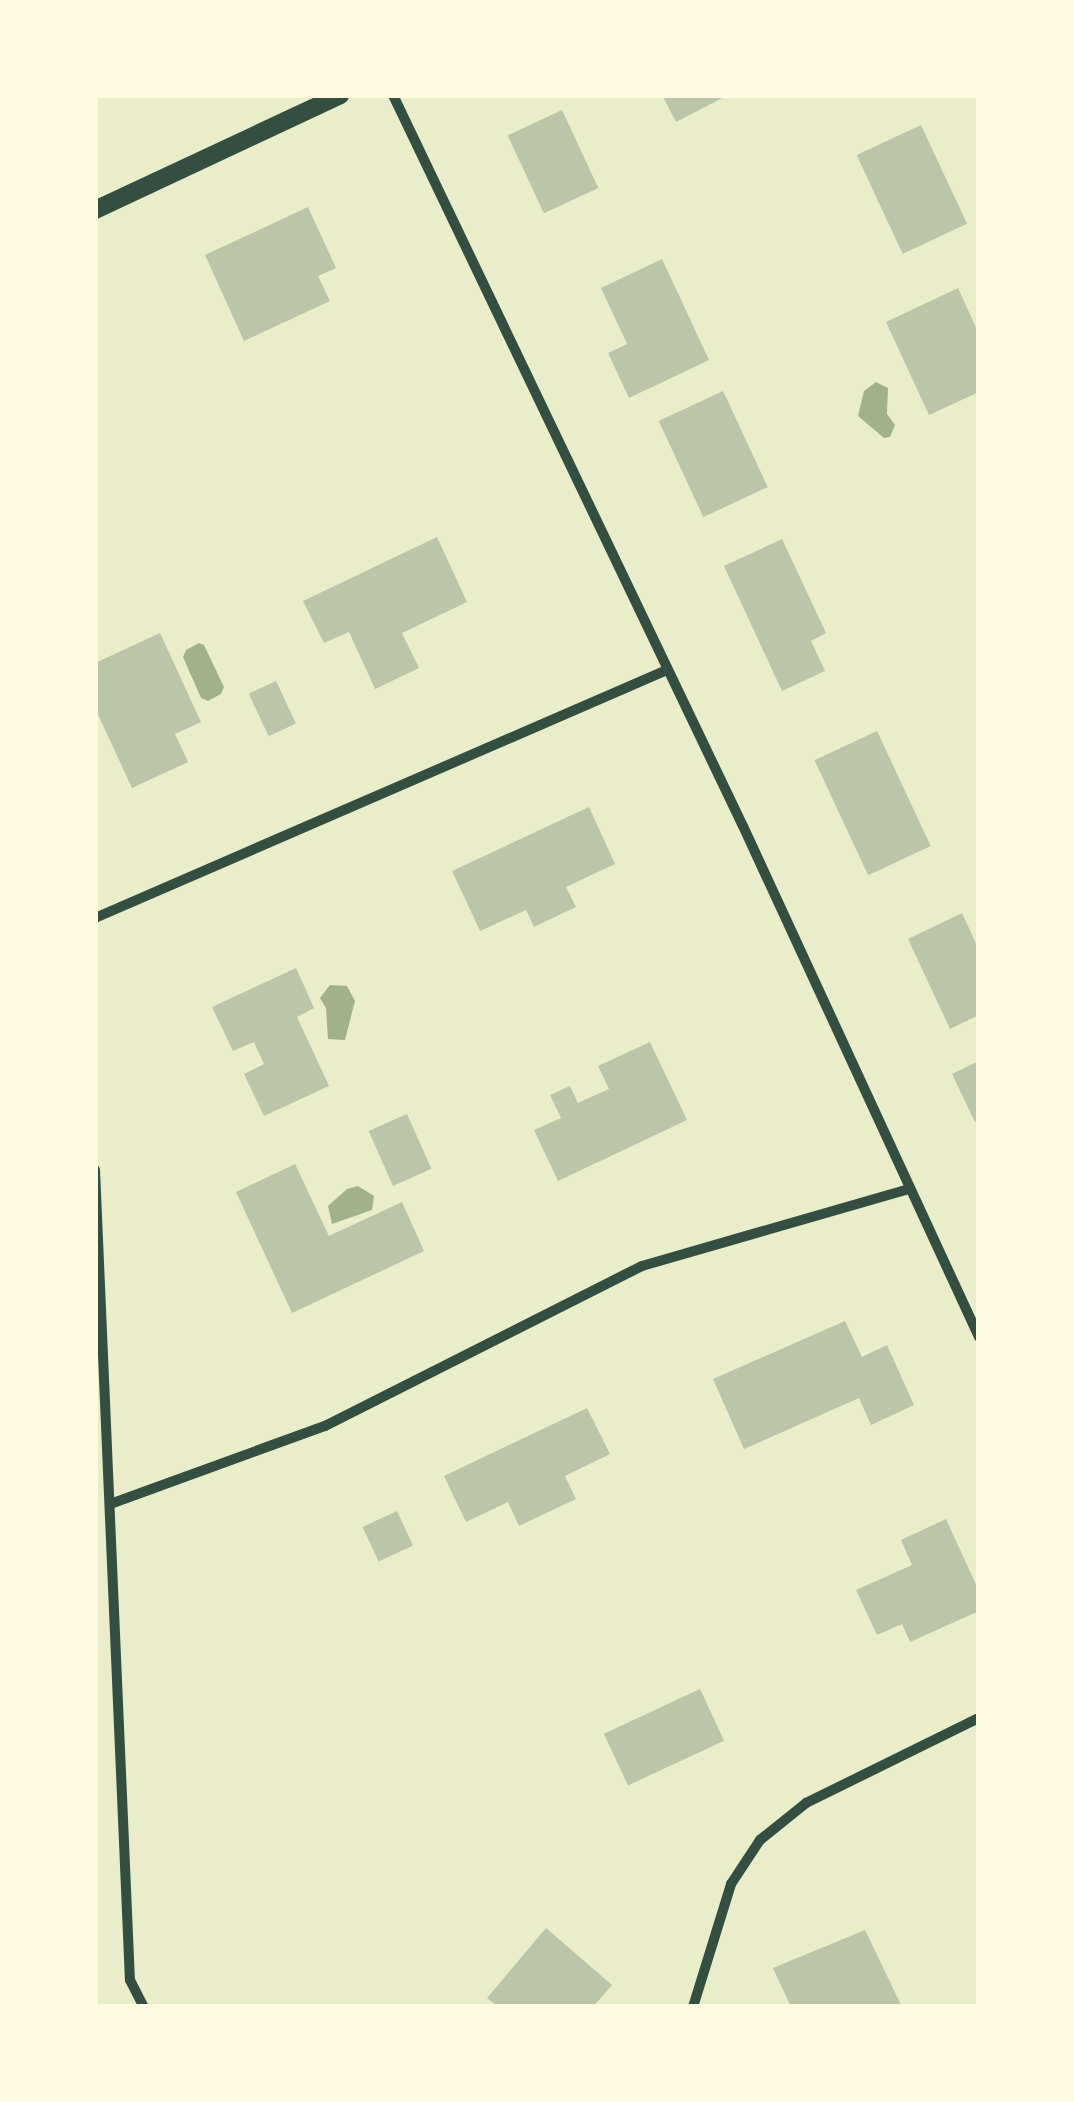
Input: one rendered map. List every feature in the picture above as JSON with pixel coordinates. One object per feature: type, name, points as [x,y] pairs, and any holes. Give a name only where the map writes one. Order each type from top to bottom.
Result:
[{"type":"street","points":[[95,210],[340,95]]},
{"type":"street","points":[[394,95],[979,1337]]},
{"type":"street","points":[[95,918],[667,670]]},
{"type":"street","points":[[95,1170],[113,1503],[130,1980],[144,2007]]},
{"type":"street","points":[[113,1503],[325,1426],[642,1266],[908,1188]]},
{"type":"street","points":[[692,2007],[730,1884],[760,1840],[806,1803],[979,1718]]},
{"type":"shaded area","points":[[876,382],[888,388],[887,414],[895,425],[890,437],[884,438],[858,416],[864,391]]},
{"type":"shaded area","points":[[199,643],[204,645],[224,687],[221,694],[208,701],[201,698],[183,657],[186,650]]},
{"type":"shaded area","points":[[330,985],[347,986],[355,1001],[345,1040],[328,1039],[326,1008],[320,998]]},
{"type":"shaded area","points":[[358,1186],[374,1196],[372,1210],[332,1224],[328,1206],[347,1189]]},
{"type":"building","points":[[662,95],[728,95],[676,122]]},
{"type":"building","points":[[562,110],[598,188],[544,213],[508,135]]},
{"type":"building","points":[[921,125],[967,224],[903,254],[857,155]]},
{"type":"building","points":[[308,207],[336,268],[318,276],[330,301],[244,341],[205,255]]},
{"type":"building","points":[[662,259],[709,360],[629,398],[608,353],[627,344],[601,288]]},
{"type":"building","points":[[958,288],[979,334],[979,392],[929,415],[886,322]]},
{"type":"building","points":[[723,391],[768,487],[703,517],[659,421]]},
{"type":"building","points":[[437,537],[467,602],[402,633],[419,668],[375,689],[349,632],[324,643],[303,601]]},
{"type":"building","points":[[782,539],[826,633],[811,641],[825,671],[782,691],[724,566]]},
{"type":"building","points":[[160,633],[201,722],[175,734],[188,762],[132,788],[95,708],[95,663]]},
{"type":"building","points":[[276,681],[296,724],[269,736],[249,694]]},
{"type":"building","points":[[877,731],[931,846],[868,875],[814,760]]},
{"type":"building","points":[[589,807],[615,864],[566,887],[576,907],[534,927],[526,910],[480,931],[452,871]]},
{"type":"building","points":[[962,913],[979,950],[979,1015],[950,1029],[908,939]]},
{"type":"building","points":[[296,968],[314,1008],[297,1017],[329,1086],[264,1116],[244,1074],[264,1064],[254,1042],[233,1051],[212,1007]]},
{"type":"building","points":[[650,1042],[687,1120],[558,1181],[534,1130],[561,1118],[550,1095],[570,1086],[578,1103],[609,1089],[598,1066]]},
{"type":"building","points":[[979,1061],[979,1120],[975,1122],[952,1074]]},
{"type":"building","points":[[407,1114],[431,1169],[393,1186],[369,1131]]},
{"type":"building","points":[[295,1164],[329,1236],[402,1202],[424,1251],[292,1313],[236,1192]]},
{"type":"building","points":[[845,1321],[862,1357],[887,1345],[914,1405],[871,1425],[859,1398],[744,1449],[713,1379]]},
{"type":"building","points":[[587,1408],[610,1454],[565,1476],[576,1499],[519,1526],[508,1502],[466,1522],[444,1476]]},
{"type":"building","points":[[397,1511],[413,1545],[379,1561],[363,1527]]},
{"type":"building","points":[[946,1519],[979,1591],[979,1611],[910,1642],[902,1624],[877,1635],[856,1590],[912,1565],[901,1540]]},
{"type":"building","points":[[700,1689],[724,1741],[628,1785],[604,1734]]},
{"type":"building","points":[[546,1928],[612,1985],[593,2007],[498,2007],[487,1998]]},
{"type":"building","points":[[865,1930],[902,2007],[791,2007],[773,1968]]}]
